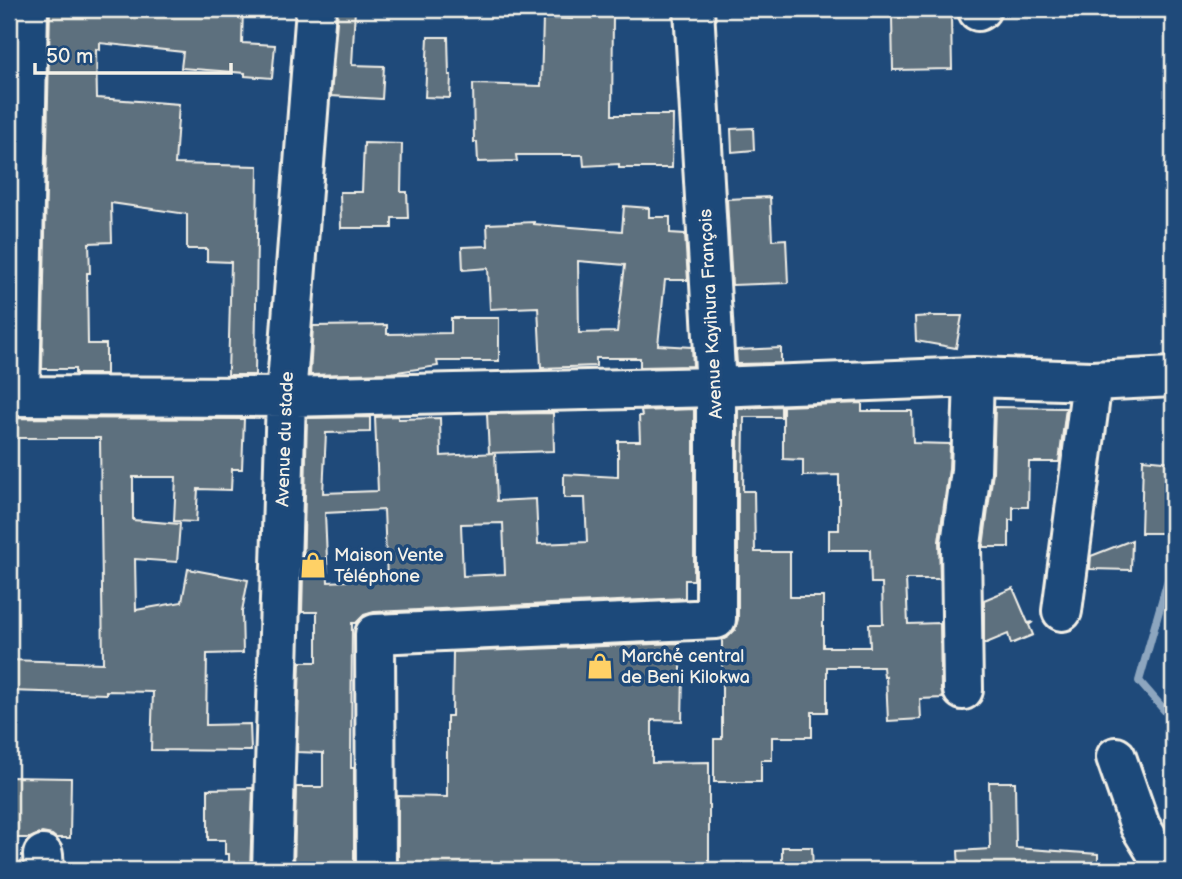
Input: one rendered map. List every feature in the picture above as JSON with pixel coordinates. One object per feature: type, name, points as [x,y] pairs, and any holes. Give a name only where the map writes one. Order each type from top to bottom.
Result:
[{"type":"street","points":[[28,9],[15,396],[286,397],[716,387],[974,377],[1092,381],[1173,377]]},
{"type":"street","name":"Avenue du stade","points":[[272,870],[286,397],[316,9]]},
{"type":"street","name":"Avenue Kayihura François","points":[[376,870],[375,634],[716,620],[716,387],[694,9]]},
{"type":"street","points":[[963,690],[961,544],[971,471],[974,377]]},
{"type":"street","points":[[1062,611],[1092,381]]},
{"type":"street","points":[[1116,757],[1140,826],[1167,870]]},
{"type":"building","points":[[50,9],[243,9],[242,43],[275,45],[272,78],[181,68],[183,52],[100,43],[100,50],[96,49],[97,98],[179,104],[175,164],[258,166],[255,375],[228,375],[231,262],[207,261],[207,249],[187,249],[187,214],[111,203],[112,242],[89,243],[90,273],[87,273],[88,344],[106,344],[106,374],[75,374],[75,369],[42,369]]},
{"type":"building","points":[[338,9],[355,9],[352,65],[384,66],[382,99],[331,96]]},
{"type":"building","points":[[572,15],[613,16],[612,115],[673,115],[672,168],[619,168],[619,164],[584,166],[583,155],[516,155],[517,161],[478,162],[477,142],[474,142],[473,84],[541,86],[543,18],[572,19]]},
{"type":"building","points":[[951,16],[952,69],[893,70],[892,17]]},
{"type":"building","points":[[428,37],[448,37],[450,98],[425,97]]},
{"type":"building","points":[[753,128],[754,150],[732,152],[731,129]]},
{"type":"building","points":[[364,143],[402,144],[401,192],[407,192],[408,218],[392,218],[392,228],[341,228],[340,192],[362,192]]},
{"type":"building","points":[[770,197],[772,240],[786,239],[788,283],[732,285],[727,199]]},
{"type":"building","points":[[624,206],[649,208],[649,217],[670,217],[670,233],[685,234],[688,280],[665,280],[658,345],[692,347],[693,366],[640,367],[640,358],[596,358],[596,366],[541,368],[538,307],[490,309],[488,268],[463,270],[462,247],[488,246],[487,224],[534,222],[622,231]],"holes":[[[578,261],[625,265],[617,332],[579,333]]]},
{"type":"building","points":[[962,316],[956,348],[916,341],[915,317]]},
{"type":"building","points":[[451,318],[499,318],[499,361],[437,361],[438,366],[390,373],[310,375],[313,326],[387,325],[387,334],[451,333]]},
{"type":"building","points":[[781,348],[781,363],[737,364],[736,350]]},
{"type":"building","points":[[862,403],[862,411],[912,411],[913,443],[950,444],[939,541],[940,579],[906,579],[908,624],[940,623],[943,698],[920,699],[921,719],[888,721],[886,676],[884,677],[883,667],[827,667],[827,712],[812,712],[812,737],[772,737],[772,760],[761,760],[761,782],[714,782],[714,739],[722,739],[722,640],[735,630],[738,619],[738,408],[781,406],[781,417],[744,417],[743,491],[754,491],[755,552],[790,552],[790,597],[823,597],[823,647],[870,647],[869,624],[883,624],[882,583],[871,583],[870,550],[829,550],[829,530],[839,530],[839,475],[803,476],[803,460],[783,459],[783,406]]},
{"type":"building","points":[[995,407],[1066,408],[1059,462],[1029,462],[1028,507],[1013,507],[1013,520],[1009,520],[1009,547],[983,547],[993,472]]},
{"type":"building","points":[[694,409],[694,580],[685,580],[685,598],[374,612],[352,623],[351,768],[354,768],[354,870],[294,870],[296,787],[323,787],[323,753],[297,752],[300,662],[317,662],[317,612],[302,612],[307,418],[370,417],[370,432],[326,433],[323,493],[378,491],[375,417],[440,418],[441,456],[495,453],[497,501],[536,499],[538,544],[587,542],[585,498],[564,498],[564,474],[618,477],[618,441],[640,441],[641,411]],"holes":[[[384,510],[387,579],[328,582],[325,513]],[[503,523],[505,574],[463,576],[461,524]]]},
{"type":"building","points":[[553,413],[554,451],[489,453],[487,414]]},
{"type":"building","points":[[9,418],[244,419],[242,469],[232,469],[231,490],[198,489],[196,522],[174,521],[176,477],[133,477],[133,520],[180,524],[177,562],[135,559],[136,610],[182,602],[188,569],[248,580],[242,611],[243,653],[207,654],[206,725],[250,724],[251,751],[151,750],[153,692],[106,691],[106,694],[9,691],[9,660],[103,663],[100,438],[9,438]]},
{"type":"building","points":[[1143,459],[1173,462],[1173,493],[1168,493],[1167,533],[1141,533]]},
{"type":"building","points":[[1132,540],[1131,570],[1090,569],[1091,556]]},
{"type":"building","points":[[1013,588],[1028,623],[1033,622],[1029,625],[1033,635],[1011,644],[1008,634],[984,644],[984,600]]},
{"type":"building","points":[[679,643],[683,674],[682,721],[652,720],[652,763],[709,762],[709,870],[398,870],[398,796],[447,797],[447,716],[452,716],[453,652]]},
{"type":"building","points":[[9,777],[71,778],[70,838],[56,838],[42,833],[30,838],[9,838]]},
{"type":"building","points":[[989,782],[1015,782],[1016,848],[1098,854],[1098,870],[959,870],[958,851],[990,849]]},
{"type":"building","points":[[253,788],[250,870],[229,870],[229,854],[225,854],[225,840],[208,840],[208,789]]},
{"type":"building","points":[[782,847],[812,847],[813,870],[782,870]]},
{"type":"waterway","points":[[1173,562],[1139,681],[1173,720]]},
{"type":"place","name":"Maison Vente Téléphone","points":[[313,565]]},
{"type":"place","name":"Marché central de Beni Kilokwa","points":[[600,666]]}]
